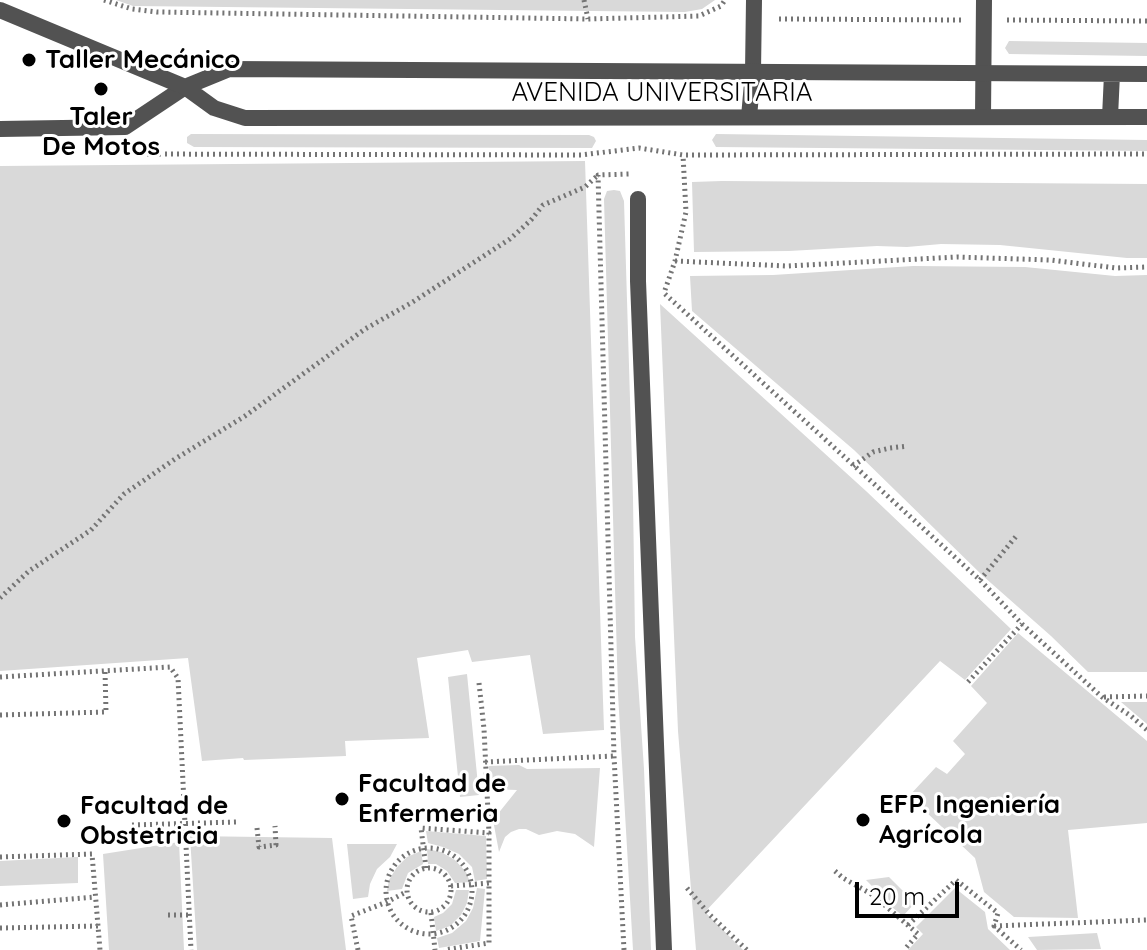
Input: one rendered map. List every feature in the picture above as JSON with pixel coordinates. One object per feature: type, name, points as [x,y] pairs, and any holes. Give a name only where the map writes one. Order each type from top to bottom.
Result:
[{"type":"street","points":[[749,117],[754,0]]},
{"type":"street","points":[[983,117],[984,0]]},
{"type":"street","name":"AVENIDA UNIVERSITARIA","points":[[0,10],[185,87],[214,108],[245,118],[1147,117]]},
{"type":"street","name":"AVENIDA UNIVERSITARIA","points":[[185,87],[229,69],[1147,74]]},
{"type":"street","points":[[1110,117],[1112,74]]},
{"type":"street","points":[[0,129],[125,127],[185,87]]},
{"type":"street","points":[[638,199],[638,281],[664,950]]},
{"type":"path","points":[[104,0],[132,9],[157,12],[588,19],[699,16],[721,6],[725,0]]},
{"type":"path","points":[[584,0],[588,19]]},
{"type":"path","points":[[754,19],[1147,21]]},
{"type":"path","points":[[122,154],[581,155],[639,148],[683,155],[1147,154]]},
{"type":"path","points":[[0,598],[29,571],[91,530],[124,494],[245,416],[365,329],[510,239],[543,205],[585,187],[598,175],[638,174]]},
{"type":"path","points":[[598,175],[614,756],[624,950]]},
{"type":"path","points":[[675,261],[787,266],[957,257],[1050,260],[1116,268],[1147,267]]},
{"type":"path","points":[[664,294],[980,580],[1022,624],[1102,697],[1147,730]]},
{"type":"path","points":[[853,466],[873,452],[908,446]]},
{"type":"path","points":[[980,580],[1018,534]]},
{"type":"path","points":[[968,682],[1022,624]]},
{"type":"path","points":[[0,677],[170,667],[178,678],[191,950]]},
{"type":"path","points":[[0,715],[106,712],[105,671]]},
{"type":"path","points":[[444,950],[489,943],[489,833],[479,683]]},
{"type":"path","points":[[1102,697],[1147,696]]},
{"type":"path","points":[[485,762],[614,756]]},
{"type":"path","points":[[132,825],[237,822]]},
{"type":"path","points":[[257,828],[259,847],[276,845],[275,826]]},
{"type":"path","points":[[426,868],[421,828],[489,833]]},
{"type":"path","points":[[424,848],[442,850],[456,858],[467,869],[473,884],[470,906],[463,918],[451,929],[434,935],[415,932],[401,924],[390,910],[385,891],[386,879],[395,864],[406,854],[424,848]]},
{"type":"path","points":[[0,857],[92,854],[100,950]]},
{"type":"path","points":[[426,868],[444,873],[451,886],[448,902],[431,913],[414,907],[406,892],[411,875],[426,868]]},
{"type":"path","points":[[835,871],[873,895],[918,934],[904,950]]},
{"type":"path","points":[[682,877],[695,898],[747,950]]},
{"type":"path","points":[[908,925],[956,880],[998,913],[994,926]]},
{"type":"path","points":[[451,886],[490,883]]},
{"type":"path","points":[[358,950],[351,916],[406,892]]},
{"type":"path","points":[[0,905],[95,897]]},
{"type":"path","points":[[431,913],[435,950]]},
{"type":"path","points":[[168,915],[189,915]]},
{"type":"path","points":[[994,926],[1147,920]]},
{"type":"path","points":[[0,928],[98,926]]},
{"type":"path","points":[[994,926],[1021,950]]},
{"type":"shaded area","points":[[116,0],[715,0],[702,9],[685,12],[133,6]]},
{"type":"shaded area","points":[[1009,41],[1147,43],[1147,56],[1009,54],[1005,48]]},
{"type":"shaded area","points":[[191,134],[589,135],[596,141],[592,148],[194,147],[187,143],[187,137]]},
{"type":"shaded area","points":[[716,134],[1147,140],[1147,151],[716,147],[712,140]]},
{"type":"shaded area","points":[[585,161],[604,730],[543,734],[530,655],[472,662],[468,650],[417,658],[429,738],[345,741],[346,756],[202,761],[188,658],[0,671],[0,166]]},
{"type":"shaded area","points":[[692,182],[1147,184],[1147,258],[1000,245],[941,244],[694,252]]},
{"type":"shaded area","points":[[607,191],[620,191],[624,201],[635,637],[651,950],[633,950],[618,694],[604,199]]},
{"type":"shaded area","points":[[913,266],[1025,267],[1115,276],[1147,275],[1147,672],[1088,672],[983,576],[854,450],[692,311],[690,276],[773,275]]},
{"type":"shaded area","points":[[660,304],[866,491],[1011,629],[965,680],[940,661],[705,912],[743,950],[696,950],[678,731]]},
{"type":"shaded area","points":[[1018,633],[1147,741],[1147,823],[1068,830],[1078,918],[1014,917],[984,892],[975,858],[909,796],[936,767],[947,774],[965,754],[953,741],[987,703],[971,686]]},
{"type":"shaded area","points":[[467,674],[479,795],[460,797],[448,677]]},
{"type":"shaded area","points":[[1121,702],[1147,702],[1147,724]]},
{"type":"shaded area","points":[[519,765],[527,769],[600,768],[594,847],[575,834],[557,831],[539,835],[519,829],[505,837],[499,852],[493,820],[517,790],[489,789],[489,766]]},
{"type":"shaded area","points":[[426,831],[486,836],[487,879],[475,881],[472,867],[459,854],[428,843]]},
{"type":"shaded area","points":[[190,836],[332,838],[346,950],[197,950]]},
{"type":"shaded area","points":[[179,842],[184,950],[109,950],[103,854]]},
{"type":"shaded area","points":[[347,844],[397,844],[390,857],[377,869],[368,897],[353,899]]},
{"type":"shaded area","points":[[427,849],[455,860],[470,882],[455,883],[447,871],[436,864],[428,864]]},
{"type":"shaded area","points":[[421,851],[423,864],[408,873],[402,889],[387,891],[397,867],[407,857]]},
{"type":"shaded area","points":[[78,857],[78,883],[0,886],[0,861]]},
{"type":"shaded area","points":[[889,877],[915,903],[903,916],[882,899],[866,880]]},
{"type":"shaded area","points":[[477,888],[485,889],[480,941],[439,948],[437,938],[452,933],[466,921],[473,908]]},
{"type":"shaded area","points":[[955,888],[985,912],[988,929],[1010,950],[908,950],[923,934],[916,927]]},
{"type":"shaded area","points":[[456,890],[469,890],[467,903],[450,926],[436,931],[434,917],[452,904]]},
{"type":"shaded area","points":[[1097,933],[1101,949],[1037,950],[1028,937]]},
{"type":"place","name":"Taller Mecánico","points":[[29,60]]},
{"type":"place","name":"Taler De Motos","points":[[101,89]]},
{"type":"place","name":"Facultad de Enfermeria","points":[[342,799]]},
{"type":"place","name":"EFP. Ingeniería Agrícola","points":[[863,820]]},
{"type":"place","name":"Facultad de Obstetricia","points":[[64,821]]}]
